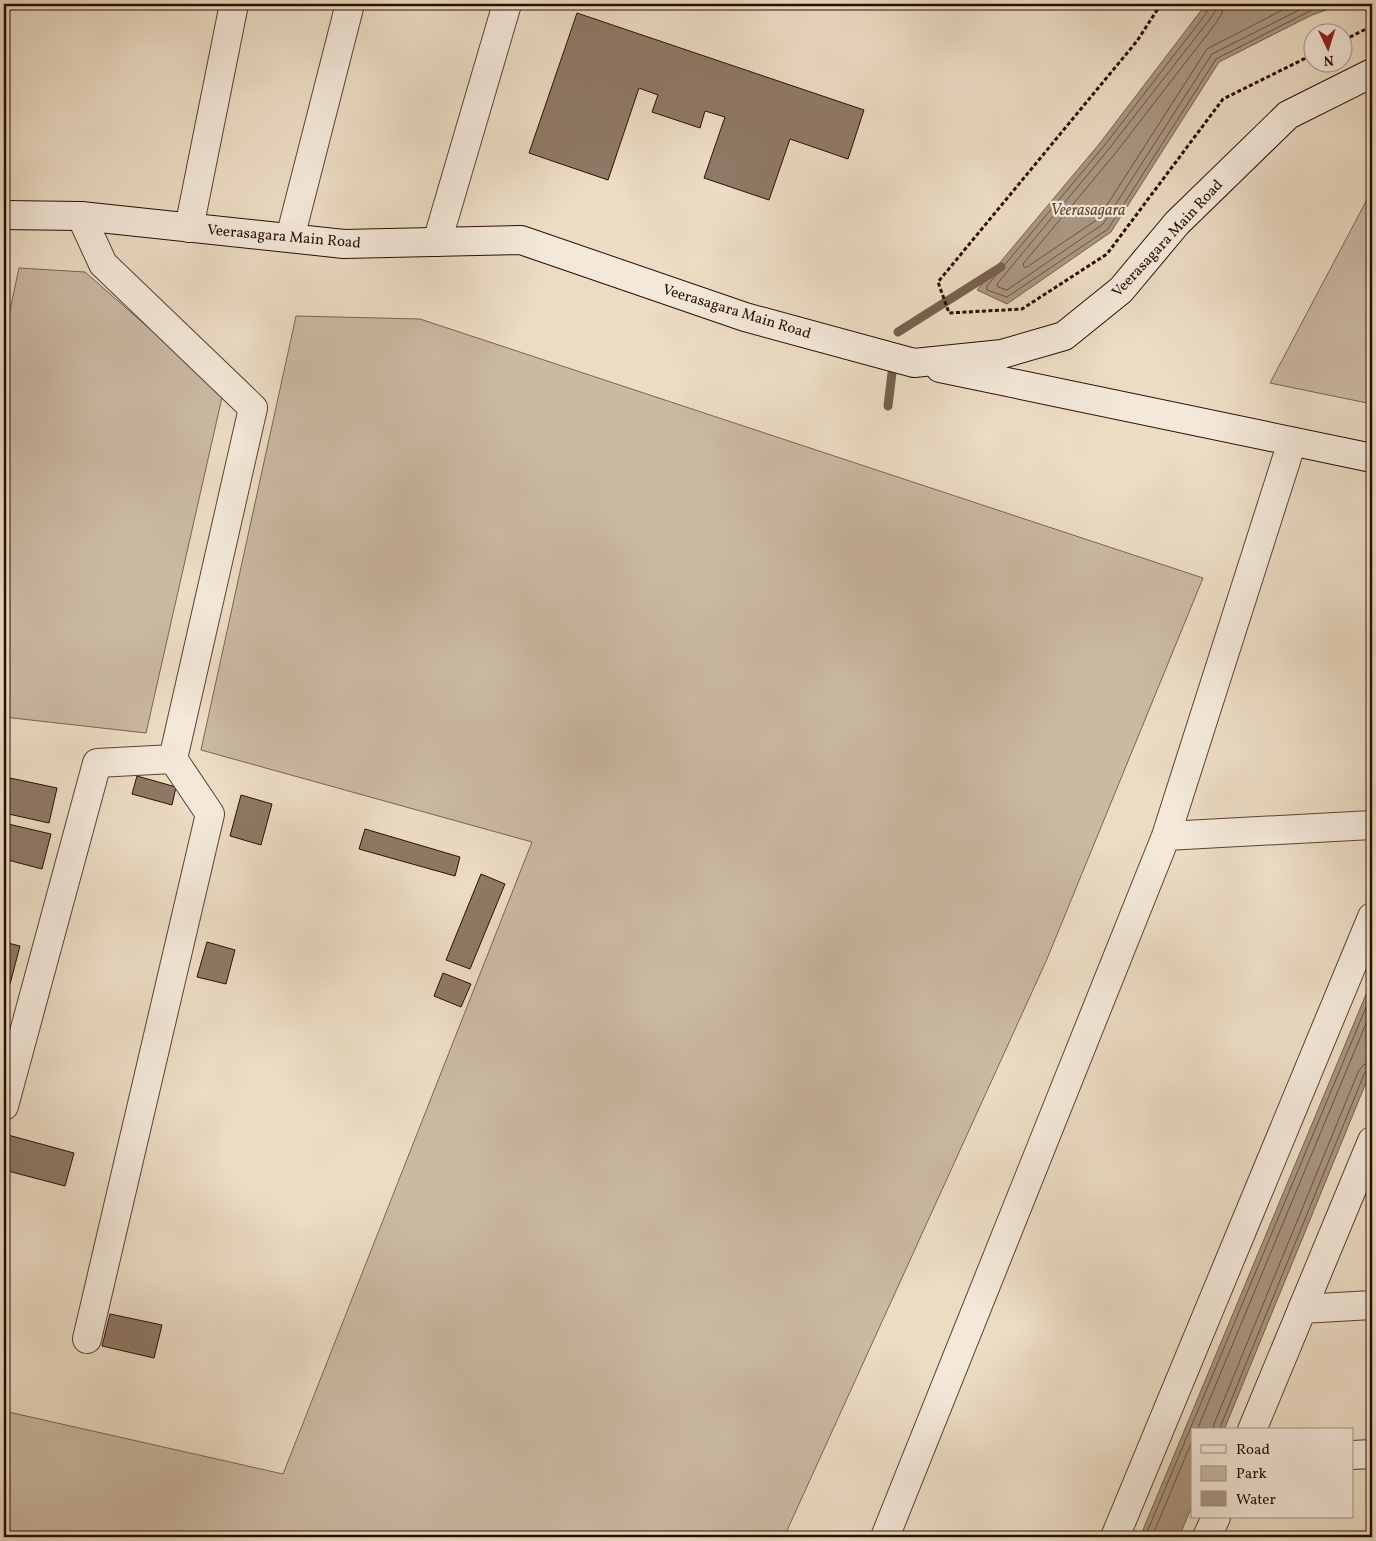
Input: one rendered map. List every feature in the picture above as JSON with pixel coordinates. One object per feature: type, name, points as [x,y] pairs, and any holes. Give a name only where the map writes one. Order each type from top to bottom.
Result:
[{"type":"street","points":[[189,228],[234,4]]},
{"type":"street","points":[[290,238],[350,4]]},
{"type":"street","points":[[436,242],[507,4]]},
{"type":"street","name":"Veerasagara Main Road","points":[[4,215],[80,216],[344,244],[521,240],[745,317],[914,363],[1002,354],[1064,336],[1121,290],[1178,223],[1288,115],[1372,73]]},
{"type":"street","points":[[80,216],[103,264],[253,408],[173,759],[210,814],[87,1339]]},
{"type":"street","points":[[914,363],[1372,458]]},
{"type":"street","points":[[885,1537],[1166,836],[1292,442]]},
{"type":"street","points":[[4,1106],[97,763],[173,759]]},
{"type":"street","points":[[1166,836],[1372,825]]},
{"type":"street","points":[[1115,1537],[1372,917]]},
{"type":"street","points":[[1253,1428],[1369,1154]]},
{"type":"street","points":[[1302,1309],[1372,1305]]},
{"type":"street","points":[[1354,1455],[1372,1454]]},
{"type":"street","points":[[1208,1537],[1216,1518]]},
{"type":"path","points":[[1161,4],[1137,41],[938,282],[950,313],[1022,309],[1107,254],[1223,99],[1304,59]]},
{"type":"path","points":[[1354,35],[1372,26]]},
{"type":"green space","points":[[1372,190],[1372,404],[1270,383]]},
{"type":"green space","points":[[19,268],[85,272],[223,393],[146,733],[4,717],[4,338]]},
{"type":"green space","points":[[296,316],[420,319],[1203,578],[1047,959],[784,1537],[4,1537],[4,1411],[283,1474],[532,842],[201,750]]},
{"type":"water","name":"Veerasagara","points":[[1206,4],[1343,4],[1312,15],[1219,62],[1111,232],[1007,304],[977,290],[1100,143]]},
{"type":"water","points":[[1372,980],[1372,1068],[1225,1428],[1191,1428],[1191,1508],[1179,1537],[1140,1537]]},
{"type":"building","points":[[577,13],[864,110],[848,159],[790,139],[769,200],[704,178],[725,117],[705,111],[700,128],[652,112],[658,95],[639,88],[608,180],[529,153]]},
{"type":"building","points":[[137,776],[176,787],[172,805],[132,794]]},
{"type":"building","points":[[10,778],[57,788],[49,823],[4,813]]},
{"type":"building","points":[[241,795],[272,804],[261,845],[230,836]]},
{"type":"building","points":[[4,823],[51,834],[42,869],[4,859]]},
{"type":"building","points":[[365,829],[460,857],[455,876],[359,849]]},
{"type":"building","points":[[481,874],[505,884],[470,969],[446,960]]},
{"type":"building","points":[[4,942],[20,946],[10,984],[4,983]]},
{"type":"building","points":[[207,942],[235,950],[226,984],[197,977]]},
{"type":"building","points":[[443,973],[471,984],[461,1007],[434,996]]},
{"type":"building","points":[[8,1135],[74,1153],[65,1186],[4,1170],[4,1152]]},
{"type":"building","points":[[110,1314],[162,1325],[154,1358],[102,1346]]},
{"type":"waterway","points":[[898,332],[1001,267]]},
{"type":"waterway","points":[[888,406],[892,373]]}]
